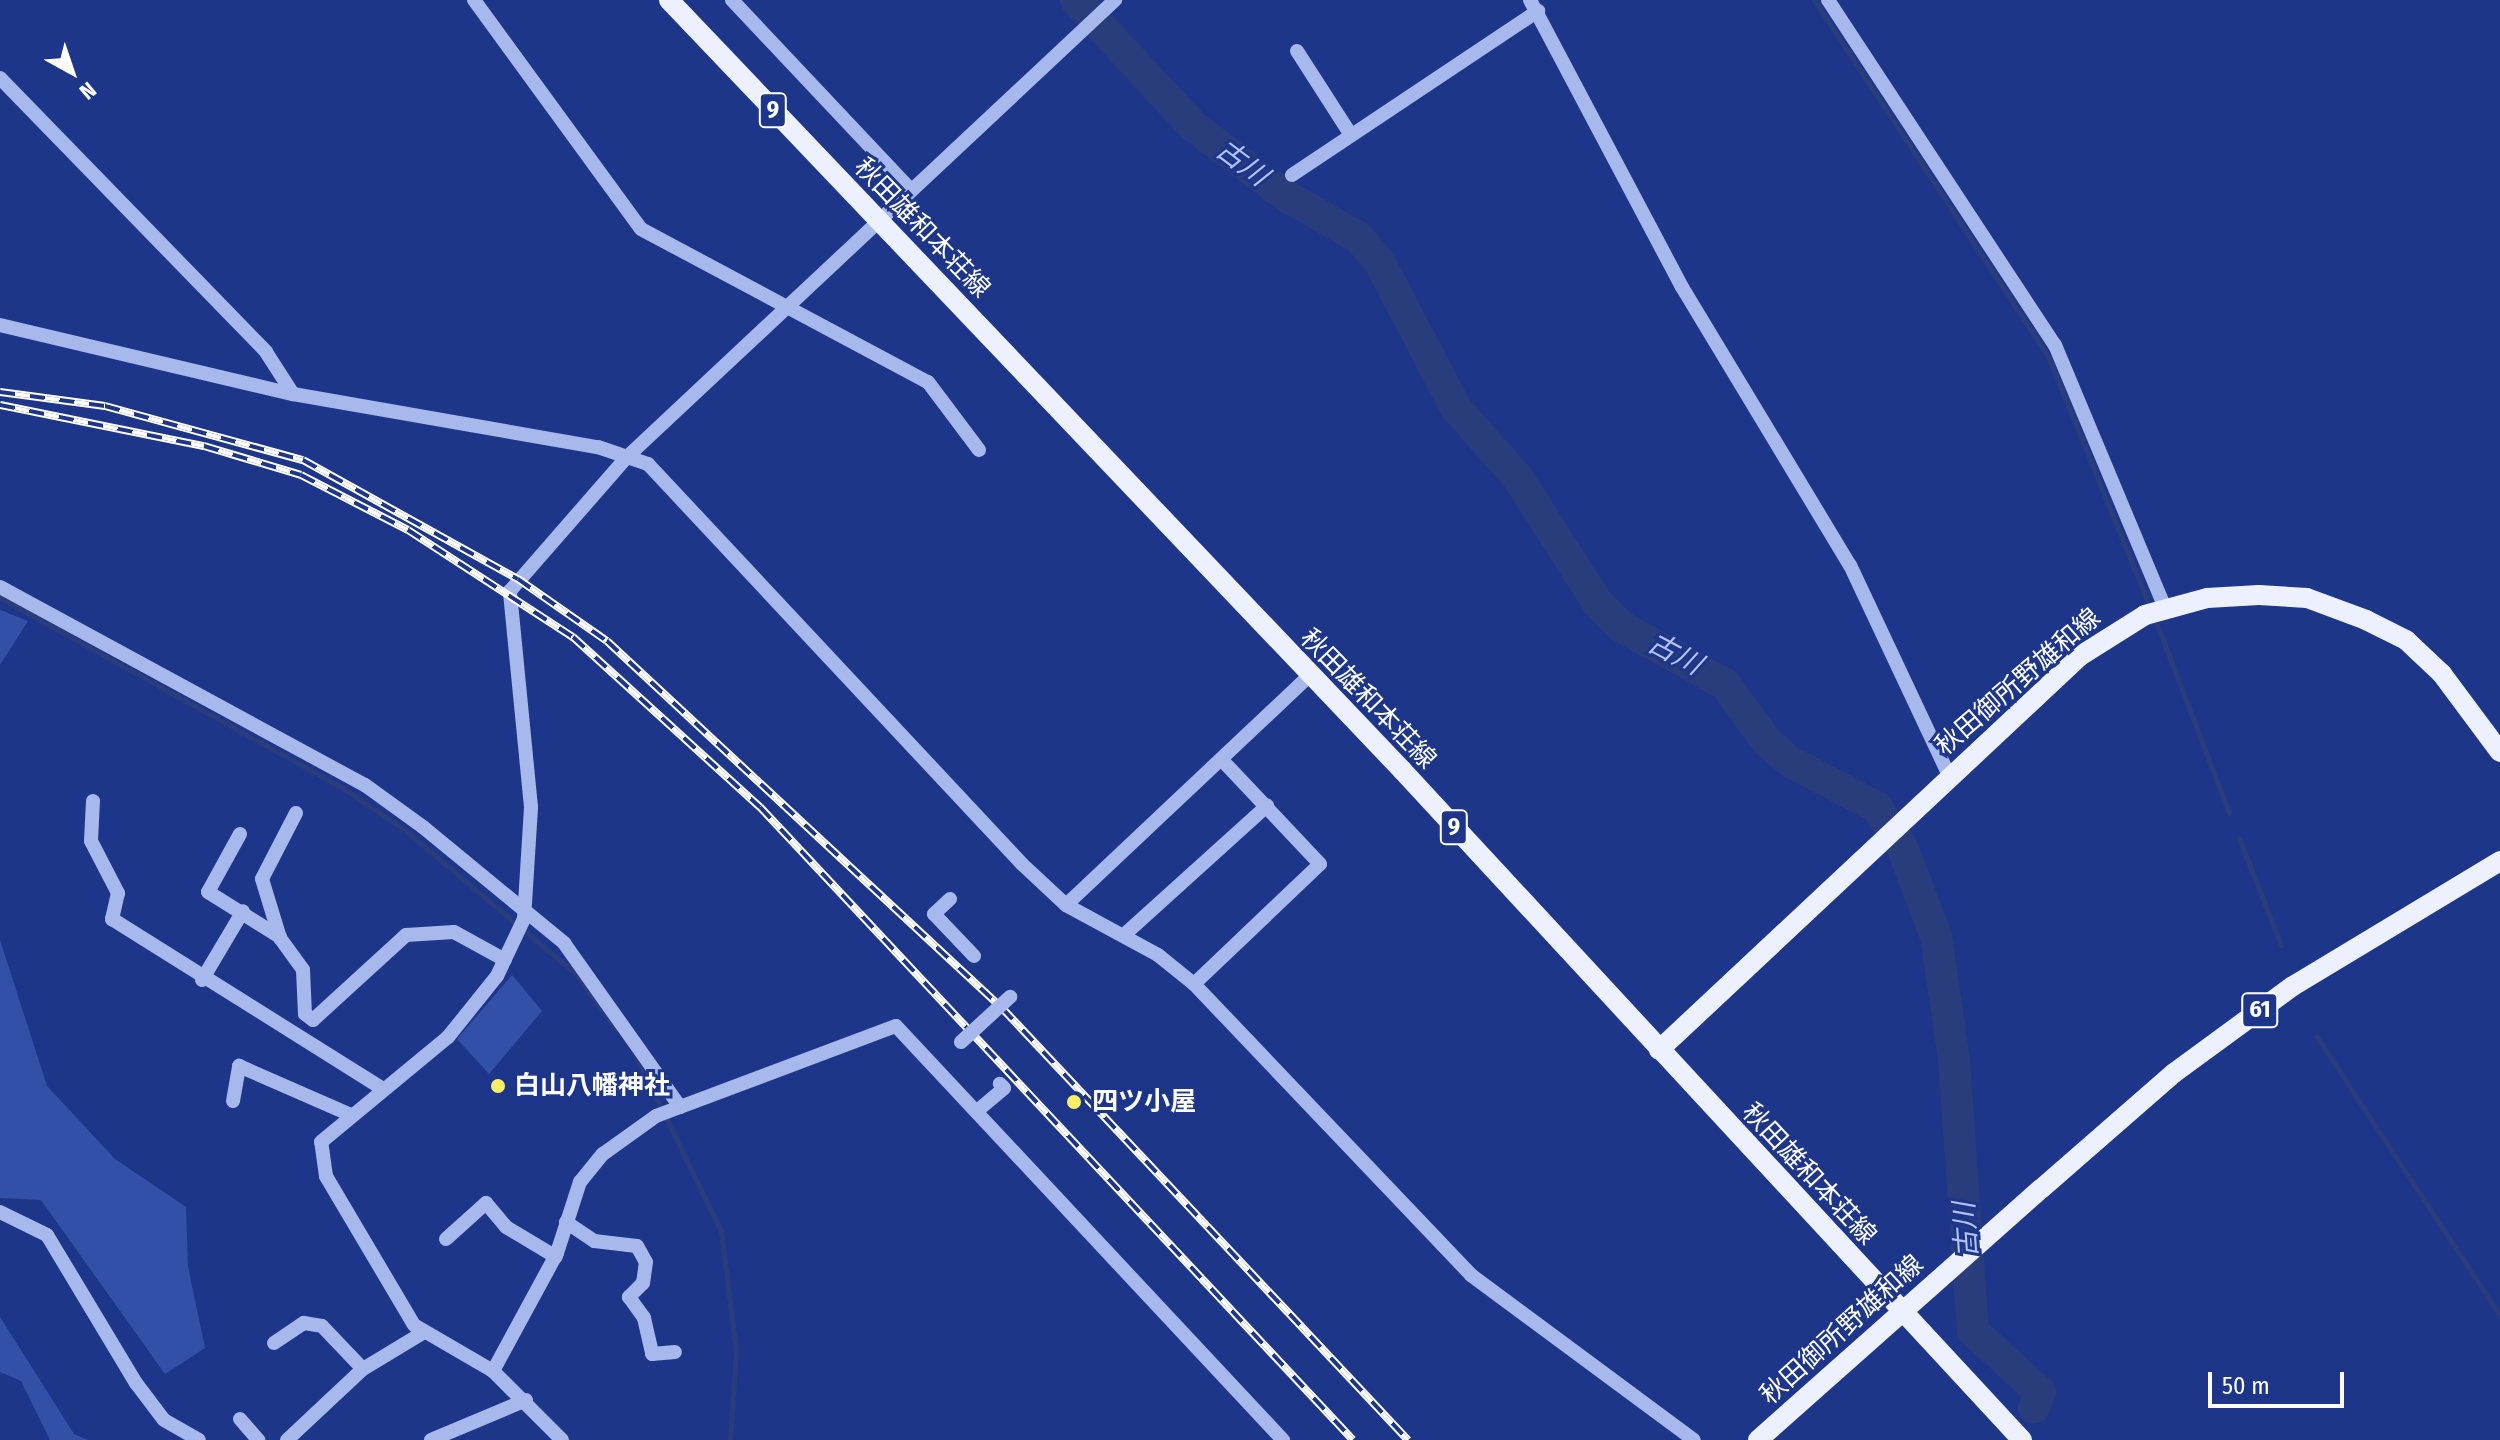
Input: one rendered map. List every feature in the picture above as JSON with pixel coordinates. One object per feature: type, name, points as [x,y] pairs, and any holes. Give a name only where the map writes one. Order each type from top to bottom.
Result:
[{"type":"main road","name":"秋田雄和本荘線","points":[[669,0],[1309,676],[2022,1440]]},
{"type":"main road","name":"秋田御所野雄和線","points":[[1659,1050],[1891,829],[2080,656],[2157,611],[2207,598],[2283,596],[2366,620],[2406,640],[2442,674],[2500,752]]},
{"type":"main road","name":"秋田御所野雄和線","points":[[1758,1440],[2174,1073],[2293,986],[2500,861]]},
{"type":"street","points":[[474,0],[641,229],[928,382],[979,450]]},
{"type":"street","points":[[732,0],[910,189]]},
{"type":"street","points":[[562,1440],[526,1400],[493,1371],[424,1332],[326,1176],[321,1142],[349,1114],[448,1037],[505,960],[525,916],[531,807],[510,591],[627,457],[783,307],[1115,0]]},
{"type":"street","points":[[1828,0],[2055,345],[2157,611]]},
{"type":"street","points":[[1292,175],[1534,6],[1682,287],[1850,565],[1949,775]]},
{"type":"street","points":[[1297,51],[1351,135]]},
{"type":"street","points":[[0,78],[266,352],[293,394]]},
{"type":"street","points":[[0,325],[293,394],[627,457],[648,464],[1066,905],[1124,935],[1194,984],[1471,1275],[1694,1440]]},
{"type":"street","points":[[0,587],[365,785],[525,916],[604,990],[671,1110]]},
{"type":"street","points":[[1066,905],[1309,676]]},
{"type":"street","points":[[1194,984],[1320,864],[1221,759]]},
{"type":"street","points":[[93,801],[91,841],[118,893],[112,919],[304,1044],[383,1089]]},
{"type":"street","points":[[1124,935],[1267,806]]},
{"type":"street","points":[[280,938],[262,879],[296,813]]},
{"type":"street","points":[[240,834],[208,892],[243,911],[280,938],[303,970],[305,1014],[313,1020]]},
{"type":"street","points":[[950,899],[934,914],[974,956]]},
{"type":"street","points":[[202,980],[243,911]]},
{"type":"street","points":[[304,1044],[313,1020],[406,935],[454,932],[505,960]]},
{"type":"street","points":[[961,1042],[1010,997]]},
{"type":"street","points":[[493,1371],[556,1257],[580,1182],[603,1154],[671,1110],[896,1026],[1283,1440]]},
{"type":"street","points":[[233,1101],[239,1066],[349,1114]]},
{"type":"street","points":[[977,1111],[1004,1088],[1000,1084]]},
{"type":"street","points":[[446,1239],[486,1203],[506,1227],[556,1257]]},
{"type":"street","points":[[0,1212],[47,1235],[136,1383],[164,1420],[199,1440]]},
{"type":"street","points":[[566,1222],[594,1241],[637,1246],[646,1262],[629,1297],[644,1318],[652,1354],[675,1352]]},
{"type":"street","points":[[274,1343],[304,1323],[322,1326],[363,1369]]},
{"type":"street","points":[[287,1440],[363,1369],[424,1332]]},
{"type":"street","points":[[431,1440],[526,1400]]},
{"type":"street","points":[[240,1419],[258,1440]]},
{"type":"shaded area","points":[[0,610],[28,621],[0,665]]},
{"type":"shaded area","points":[[0,940],[47,1086],[115,1159],[186,1207],[188,1267],[205,1348],[165,1374],[41,1200],[0,1198]]},
{"type":"shaded area","points":[[512,975],[542,1011],[489,1074],[457,1039]]},
{"type":"shaded area","points":[[0,1317],[74,1434],[88,1440],[50,1440],[21,1381],[0,1372]]},
{"type":"waterway","name":"古川","points":[[1076,0],[1193,126],[1286,196],[1358,237],[1379,261],[1456,408],[1518,478],[1597,602],[1622,627],[1725,684],[1768,743],[1792,763],[1877,807],[1902,847],[1936,936],[1954,1060],[1973,1331],[2040,1392],[2034,1408]]},
{"type":"waterway","points":[[1814,0],[2048,356],[2151,610]]},
{"type":"waterway","points":[[0,598],[343,788],[406,831],[576,974],[616,1029]]},
{"type":"waterway","points":[[2155,619],[2229,813]]},
{"type":"waterway","points":[[2239,838],[2281,945]]},
{"type":"waterway","points":[[2317,1037],[2500,1316]]},
{"type":"waterway","points":[[636,1056],[721,1231],[736,1351],[730,1440]]},
{"type":"railway","points":[[0,392],[105,406],[303,460],[518,579],[607,641],[1002,1008],[1408,1440]]},
{"type":"railway","points":[[0,405],[204,446],[301,475],[408,530],[573,637],[760,807],[1353,1440]]},
{"type":"place","name":"白山八幡神社","points":[[498,1086]]},
{"type":"place","name":"四ツ小屋","points":[[1074,1102]]}]
